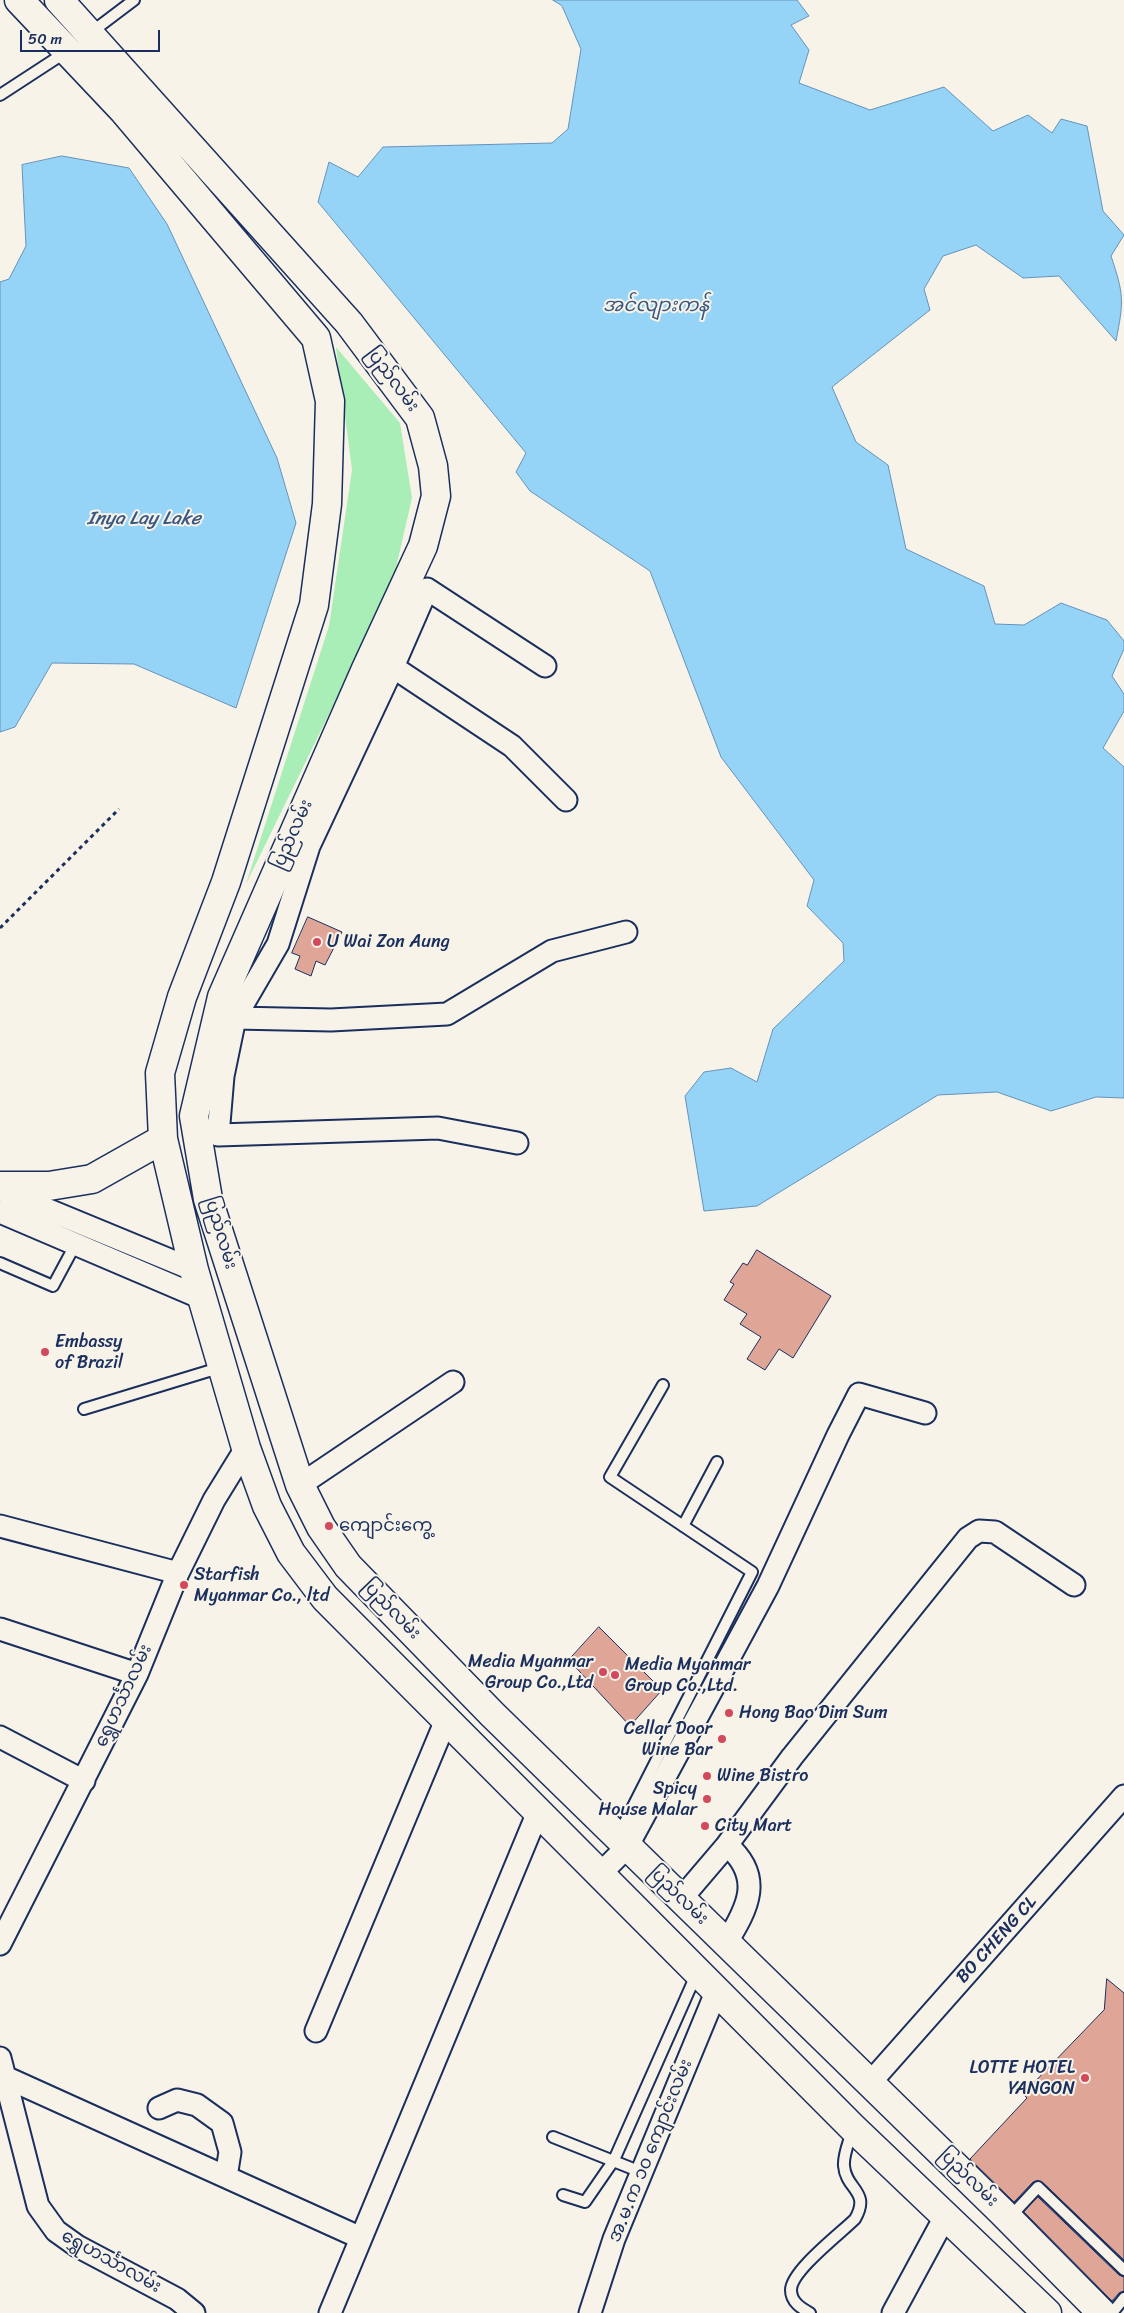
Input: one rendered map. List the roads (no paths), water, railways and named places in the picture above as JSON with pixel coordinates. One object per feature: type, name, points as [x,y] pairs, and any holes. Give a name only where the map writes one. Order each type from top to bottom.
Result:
[{"type":"highway","name":"ပြည်လမ်း","points":[[19,0],[79,42],[145,93],[349,323],[420,418],[434,466],[436,496],[423,546],[366,669],[222,997],[194,1116],[208,1199],[300,1485],[321,1526],[348,1566],[492,1714],[869,2084],[1009,2218],[1102,2313]]},
{"type":"highway","name":"ပြည်လမ်း","points":[[59,0],[79,42],[123,110],[316,338],[330,401],[327,504],[314,605],[226,882],[182,997],[160,1073],[163,1139],[194,1270],[246,1448],[267,1506],[292,1553],[325,1598],[853,2128],[1047,2313]]},
{"type":"highway","points":[[123,110],[145,93]]},
{"type":"highway","points":[[0,1186],[49,1186],[92,1179],[163,1139]]},
{"type":"highway","points":[[194,1270],[228,1260]]},
{"type":"highway","points":[[717,1990],[745,1962]]},
{"type":"street","points":[[518,1144],[438,1128],[218,1135],[222,1076],[236,1018],[278,944],[309,846],[393,667],[427,589],[545,666]]},
{"type":"street","points":[[366,669],[393,667],[512,746],[566,800]]},
{"type":"street","points":[[236,1018],[331,1020],[446,1014],[552,951],[626,932]]},
{"type":"street","points":[[0,1190],[194,1270]]},
{"type":"street","points":[[0,1212],[204,1299]]},
{"type":"street","points":[[300,1485],[453,1382]]},
{"type":"street","points":[[599,1875],[622,1842],[768,1586],[859,1394],[925,1413]]},
{"type":"street","name":"ရွှေဟင်္သာလမ်း","points":[[0,1944],[137,1674],[178,1573],[214,1500],[246,1448]]},
{"type":"street","points":[[0,1526],[178,1573]]},
{"type":"street","points":[[682,1899],[727,1845],[792,1758],[959,1546],[968,1538],[979,1532],[995,1532],[1074,1585]]},
{"type":"street","points":[[0,1629],[137,1674]]},
{"type":"street","points":[[316,2031],[446,1720]]},
{"type":"street","points":[[0,1737],[84,1781]]},
{"type":"street","name":"BO CHENG CL","points":[[869,2084],[1124,1796]]},
{"type":"street","points":[[330,2313],[538,1812]]},
{"type":"street","points":[[726,1943],[740,1920],[748,1899],[750,1875],[740,1856],[727,1845]]},
{"type":"street","name":"အ.မ.က ၁၀ ကျောင်းလမ်း","points":[[590,2313],[614,2239],[717,1990]]},
{"type":"street","points":[[2,2073],[361,2238]]},
{"type":"street","name":"ရွှေဟင်္သာလမ်း","points":[[2,2073],[38,2206],[56,2231],[77,2246],[177,2299],[194,2313]]},
{"type":"street","points":[[159,2108],[177,2100],[197,2105],[222,2123],[230,2152],[226,2177]]},
{"type":"street","points":[[893,2313],[946,2215]]},
{"type":"lane","points":[[0,95],[79,42],[134,0]]},
{"type":"lane","points":[[0,1263],[53,1286],[75,1245]]},
{"type":"lane","points":[[84,1409],[223,1367]]},
{"type":"lane","points":[[622,1842],[752,1572],[610,1477],[663,1385]]},
{"type":"lane","points":[[683,1526],[717,1462]]},
{"type":"lane","points":[[563,2195],[585,2202],[614,2160],[698,1971]]},
{"type":"lane","points":[[810,2313],[795,2303],[791,2290],[797,2274],[856,2219],[861,2209],[861,2198],[847,2176],[844,2166],[853,2128]]},
{"type":"lane","points":[[553,2136],[641,2172]]},
{"type":"lane","points":[[1009,2218],[1038,2187],[1124,2270]]},
{"type":"lane","points":[[1112,2313],[1124,2298]]},
{"type":"water","name":"အင်လျားကန်","points":[[553,0],[797,0],[809,16],[791,25],[809,50],[799,83],[870,110],[944,87],[993,131],[1028,115],[1052,133],[1061,119],[1087,126],[1103,211],[1124,235],[1111,256],[1121,298],[1116,341],[1059,276],[1023,278],[976,245],[943,256],[924,289],[930,310],[832,387],[856,442],[888,465],[906,549],[984,586],[995,624],[1024,625],[1061,603],[1107,620],[1124,641],[1124,649],[1112,676],[1124,694],[1124,711],[1103,748],[1124,767],[1124,1098],[1096,1097],[1051,1111],[997,1092],[938,1095],[757,1206],[704,1211],[685,1096],[704,1072],[731,1068],[757,1082],[773,1029],[844,961],[843,943],[807,906],[814,880],[721,757],[650,571],[530,491],[516,472],[526,453],[318,202],[329,162],[358,177],[383,147],[552,143],[568,129],[581,49],[562,6]]},
{"type":"water","name":"Inya Lay Lake","points":[[62,156],[129,168],[167,224],[277,458],[296,523],[236,708],[134,664],[52,663],[15,727],[0,732],[0,282],[9,279],[26,246],[22,165]]},
{"type":"place","name":"U Wai Zon Aung","points":[[317,942]]},
{"type":"place","name":"Embassy of Brazil","points":[[45,1352]]},
{"type":"place","name":"ကျောင်းကွေ့","points":[[329,1526]]},
{"type":"place","name":"Starfish Myanmar Co., ltd","points":[[184,1585]]},
{"type":"place","name":"Media Myanmar Group Co.,Ltd","points":[[603,1672]]},
{"type":"place","name":"Media Myanmar Group Co.,Ltd.","points":[[615,1675]]},
{"type":"place","name":"Hong Bao Dim Sum","points":[[729,1713]]},
{"type":"place","name":"Cellar Door Wine Bar","points":[[722,1739]]},
{"type":"place","name":"Wine Bistro","points":[[707,1776]]},
{"type":"place","name":"Spicy House Malar","points":[[707,1799]]},
{"type":"place","name":"City Mart","points":[[705,1826]]},
{"type":"place","name":"LOTTE HOTEL YANGON","points":[[1085,2078]]}]
